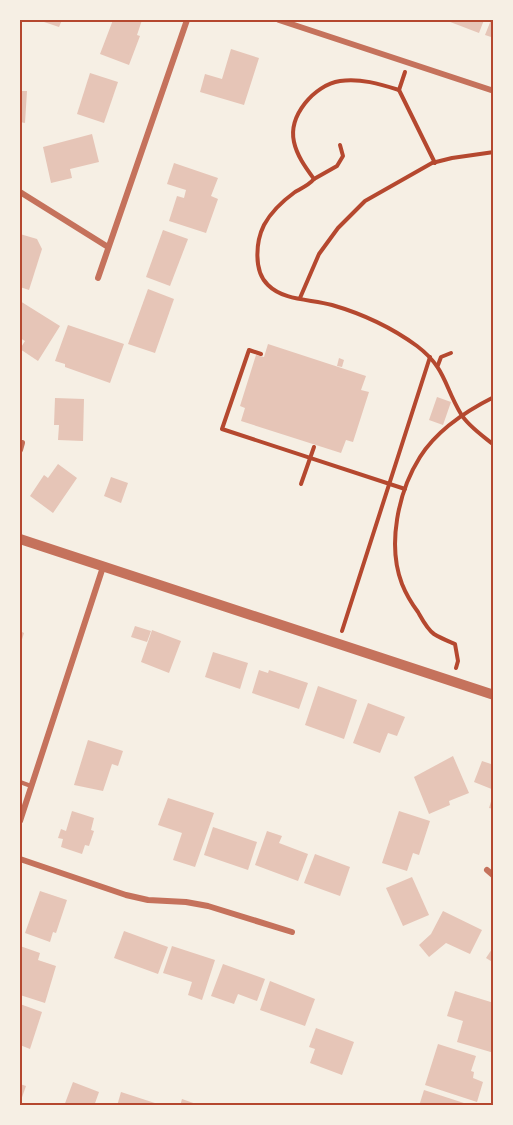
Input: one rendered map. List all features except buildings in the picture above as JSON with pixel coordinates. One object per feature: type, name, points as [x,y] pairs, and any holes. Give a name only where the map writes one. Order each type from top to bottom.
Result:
[{"type":"street","points":[[98,278],[187,20]]},
{"type":"street","points":[[279,20],[494,91]]},
{"type":"street","points":[[20,192],[108,247]]},
{"type":"street","points":[[20,539],[494,695]]},
{"type":"street","points":[[20,821],[103,567]]},
{"type":"street","points":[[20,859],[126,895],[148,900],[208,906],[292,932]]},
{"type":"street","points":[[486,870],[494,876]]},
{"type":"lane","points":[[20,782],[31,786]]},
{"type":"path","points":[[408,62],[399,90],[435,163]]},
{"type":"path","points":[[314,179],[298,156],[293,140],[294,128],[309,97],[323,86],[338,81],[358,80],[399,90]]},
{"type":"path","points":[[340,145],[343,156],[337,165],[291,195],[273,212],[264,225],[259,239],[257,257],[261,275],[266,284],[277,292],[290,297],[332,305],[385,325],[418,347],[438,365],[461,415],[494,445]]},
{"type":"path","points":[[300,298],[319,254],[338,228],[365,201],[435,163],[494,152]]},
{"type":"path","points":[[261,354],[249,350],[222,429],[405,489]]},
{"type":"path","points":[[438,365],[441,357],[451,353]]},
{"type":"path","points":[[338,644],[430,357]]},
{"type":"path","points":[[452,681],[458,661],[454,644],[434,634],[413,605],[402,584],[396,557],[399,508],[420,456],[461,415],[494,397]]},
{"type":"path","points":[[301,484],[314,447]]}]
